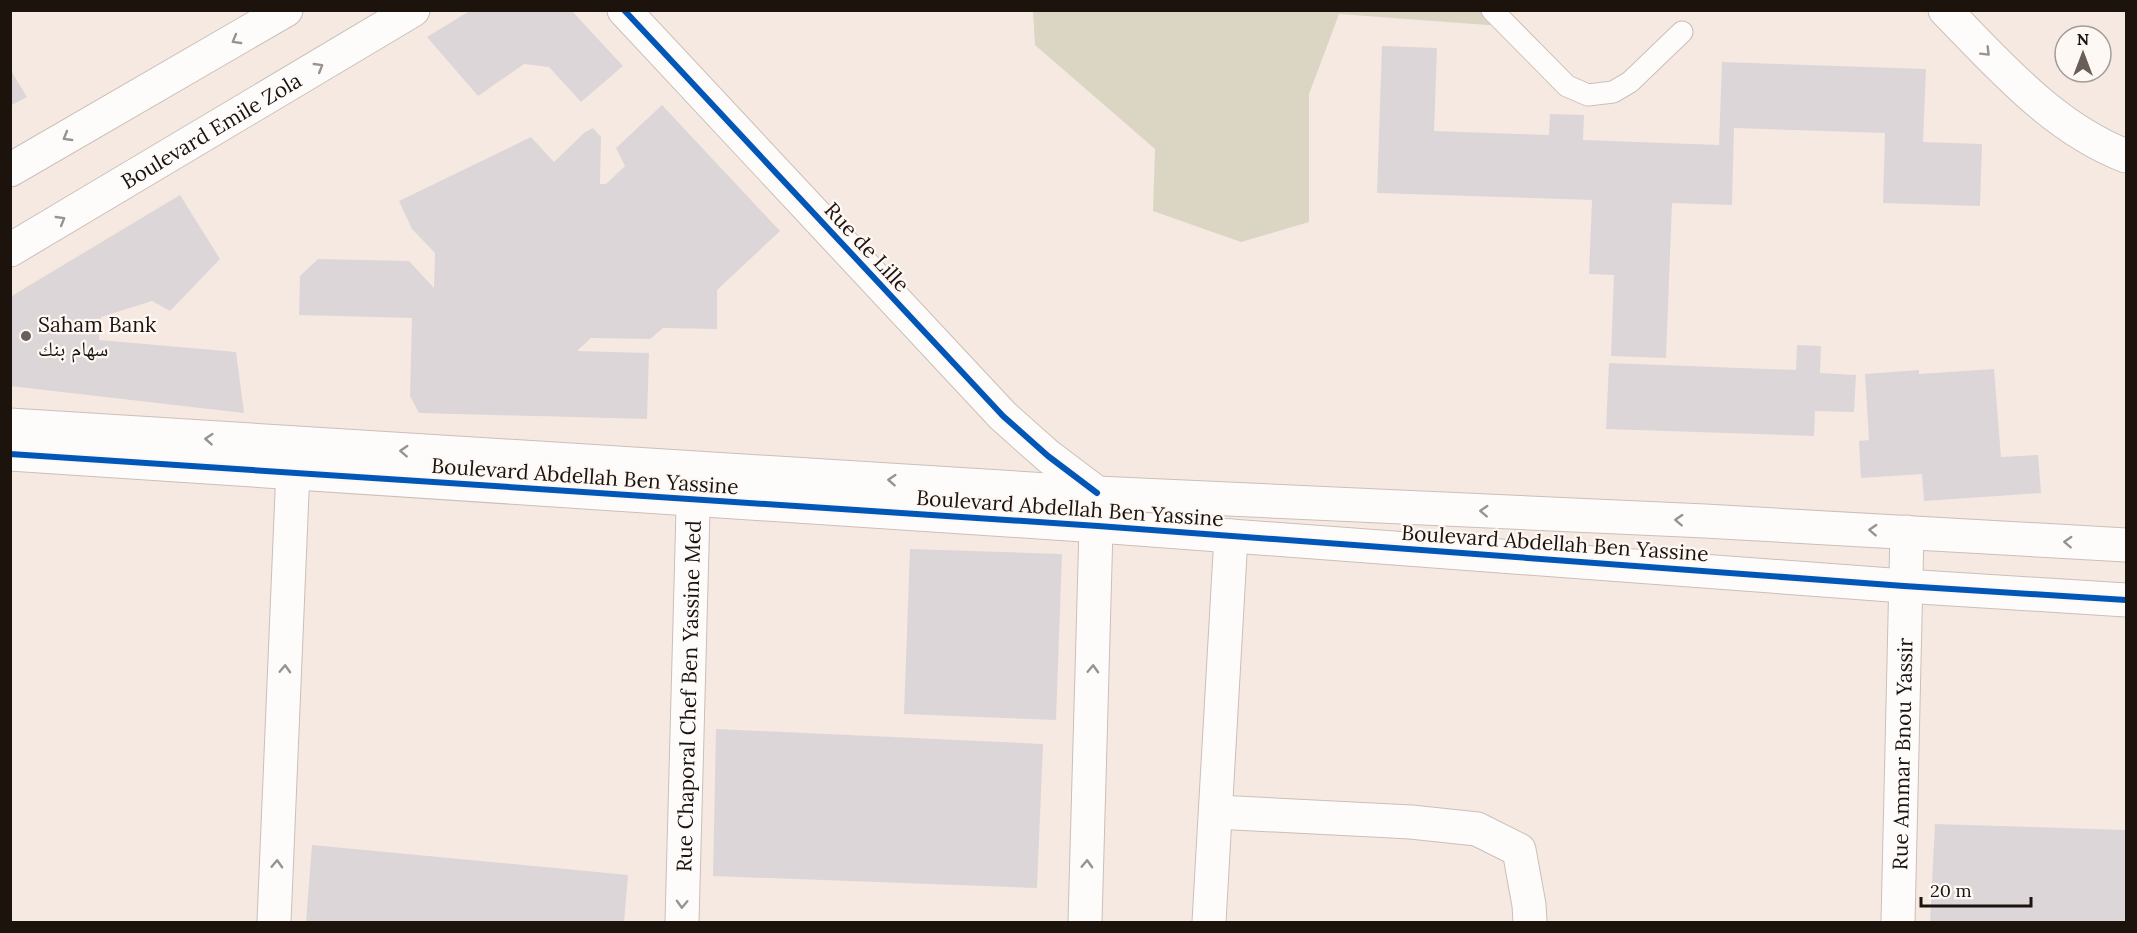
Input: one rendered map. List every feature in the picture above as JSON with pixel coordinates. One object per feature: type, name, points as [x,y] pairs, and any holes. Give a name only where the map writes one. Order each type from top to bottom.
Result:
[{"type":"street","points":[[10,170],[286,10]]},
{"type":"street","name":"Boulevard Emile Zola","points":[[10,250],[413,10]]},
{"type":"street","name":"Rue de Lille","points":[[624,10],[1003,416],[1048,456],[1097,493]]},
{"type":"street","points":[[1945,10],[2020,86],[2065,123],[2106,148],[2127,156]]},
{"type":"street","name":"Boulevard Abdellah Ben Yassine","points":[[10,425],[294,459],[693,500],[1098,526],[1904,586],[2127,600]]},
{"type":"street","name":"Boulevard Abdellah Ben Yassine","points":[[10,454],[695,467],[1097,493],[1906,532],[2127,545]]},
{"type":"street","points":[[274,922],[294,459]]},
{"type":"street","name":"Rue Chaporal Chef Ben Yassine Med","points":[[682,922],[695,467]]},
{"type":"street","points":[[1085,922],[1098,526],[1097,493]]},
{"type":"street","name":"Rue Ammar Bnou Yassir","points":[[1898,922],[1906,532]]},
{"type":"street","points":[[1209,922],[1231,536]]},
{"type":"street","points":[[1216,812],[1410,822],[1477,830],[1519,850],[1530,922]]},
{"type":"lane","points":[[1492,10],[1567,86],[1588,95],[1612,92],[1630,82],[1682,32]]},
{"type":"shaded area","points":[[1484,10],[1501,26],[1339,14],[1309,94],[1309,222],[1241,242],[1153,211],[1155,149],[1035,45],[1033,11]]},
{"type":"building","points":[[471,10],[571,10],[623,66],[581,102],[549,67],[524,64],[478,96],[427,37]]},
{"type":"building","points":[[1382,46],[1437,48],[1434,131],[1549,135],[1550,114],[1584,115],[1583,140],[1719,145],[1722,62],[1926,69],[1923,142],[1982,144],[1980,206],[1883,203],[1885,133],[1734,128],[1732,205],[1672,203],[1666,358],[1611,356],[1614,275],[1589,274],[1592,200],[1377,193]]},
{"type":"building","points":[[10,69],[27,97],[10,106]]},
{"type":"building","points":[[662,105],[780,231],[717,290],[717,329],[663,328],[650,339],[591,338],[577,351],[649,353],[647,419],[419,413],[410,396],[412,318],[299,315],[300,276],[318,259],[409,261],[434,288],[435,253],[412,229],[399,201],[531,137],[554,162],[585,132],[593,128],[601,137],[600,184],[606,184],[625,166],[616,148]]},
{"type":"building","points":[[180,195],[220,259],[170,311],[152,301],[101,317],[99,340],[236,352],[244,413],[10,386],[10,297]]},
{"type":"building","points":[[1797,345],[1821,346],[1820,373],[1856,375],[1854,412],[1815,411],[1814,436],[1606,429],[1609,363],[1796,370]]},
{"type":"building","points":[[1994,369],[2001,457],[2038,455],[2041,493],[1924,501],[1922,474],[1861,478],[1859,441],[1869,440],[1865,374],[1919,370],[1919,374]]},
{"type":"building","points":[[910,549],[1062,554],[1056,720],[904,714]]},
{"type":"building","points":[[716,729],[1043,744],[1037,888],[713,876]]},
{"type":"building","points":[[1935,824],[2126,830],[2126,922],[1930,922]]},
{"type":"building","points":[[312,845],[628,875],[624,922],[306,922]]},
{"type":"cycle path","points":[[624,10],[1003,416],[1048,456],[1097,493]]},
{"type":"cycle path","points":[[10,454],[1098,526],[1904,586],[2126,600]]},
{"type":"place","name":"Saham Bank سهام بنك","points":[[26,336]]}]
